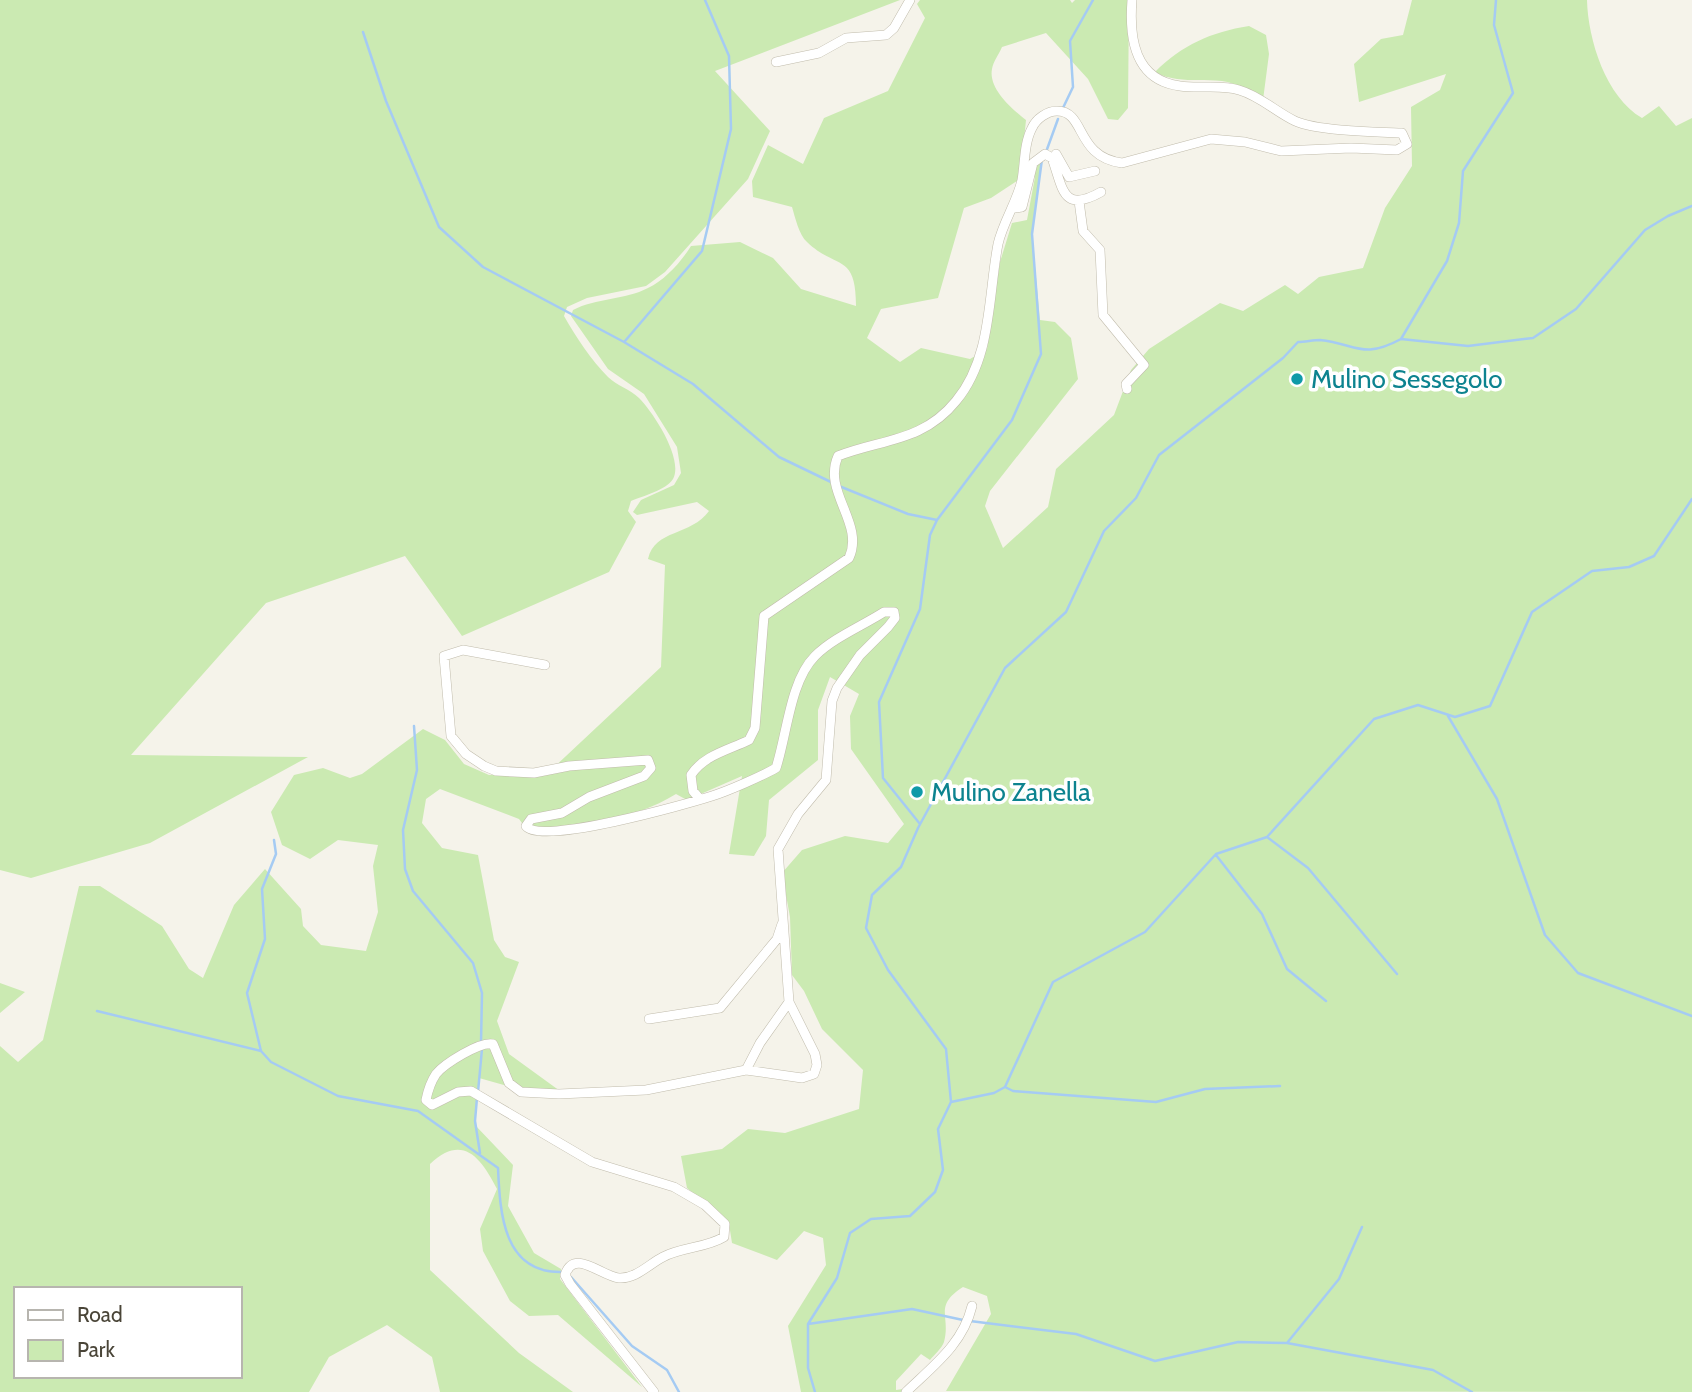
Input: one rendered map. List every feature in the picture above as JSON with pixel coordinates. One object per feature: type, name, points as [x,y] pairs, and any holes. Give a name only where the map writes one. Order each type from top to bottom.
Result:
[{"type":"street","points":[[776,62],[819,53],[846,38],[886,35],[894,28],[910,0]]},
{"type":"street","points":[[699,798],[693,791],[691,775],[696,766],[749,740],[755,728],[764,616],[849,558],[854,546],[853,534],[835,484],[834,464],[838,456],[895,442],[923,427],[957,401],[979,359],[999,241],[1014,208],[1031,128],[1041,116],[1051,112],[1072,116],[1093,154],[1107,162],[1122,163],[1211,139],[1245,142],[1281,151],[1364,148],[1397,150],[1407,144],[1402,133],[1298,123],[1260,99],[1234,88],[1181,86],[1157,79],[1144,68],[1132,44],[1132,0]]},
{"type":"street","points":[[1014,208],[1022,207],[1035,160],[1045,154],[1057,154],[1069,177],[1096,172]]},
{"type":"street","points":[[1050,156],[1059,185],[1071,200],[1079,201],[1101,192]]},
{"type":"street","points":[[1079,201],[1084,233],[1100,250],[1103,315],[1143,365],[1126,384],[1127,389]]},
{"type":"street","points":[[545,665],[463,650],[444,656],[449,729],[466,754],[484,766],[510,772],[619,764],[642,758],[648,760],[651,768],[644,776],[589,797],[562,813],[531,819],[527,823],[527,829],[534,832],[587,828],[712,796],[776,768],[788,718],[805,668],[831,644],[884,612],[894,612],[895,618],[860,655],[837,688],[832,701],[826,780],[798,814],[778,849],[779,888],[785,915],[789,1002],[815,1054],[817,1065],[814,1074],[802,1078],[746,1070],[646,1090],[559,1094],[521,1092],[509,1083],[493,1044],[481,1043],[438,1071],[429,1085],[426,1100],[432,1105],[458,1092],[471,1091],[592,1162],[674,1187],[705,1205],[725,1224],[724,1237],[680,1249],[633,1276],[613,1276],[583,1263],[574,1263],[566,1271],[654,1392]]},
{"type":"street","points":[[649,1019],[720,1008],[777,939],[785,915]]},
{"type":"street","points":[[746,1070],[760,1043],[789,1002]]},
{"type":"street","points":[[906,1392],[933,1369],[968,1321],[972,1306]]},
{"type":"green space","points":[[0,0],[900,0],[715,71],[770,131],[748,179],[665,272],[646,286],[587,298],[567,307],[564,316],[584,348],[608,377],[645,405],[665,436],[674,460],[675,470],[670,483],[631,501],[628,511],[636,522],[609,572],[462,636],[405,556],[266,603],[131,755],[308,757],[150,843],[31,878],[0,870]]},
{"type":"green space","points":[[920,0],[1070,0],[1072,3],[1075,0],[1129,0],[1128,108],[1118,120],[1108,119],[1088,79],[1046,33],[1002,47],[993,66],[992,77],[1003,98],[1026,120],[1020,179],[991,198],[964,208],[938,298],[881,309],[867,338],[900,362],[921,348],[970,359],[987,349],[1000,262],[1012,223],[1027,220],[1035,177],[1024,179],[1042,156],[1032,234],[1040,320],[1055,322],[1071,338],[1078,379],[990,491],[985,506],[1003,548],[1048,507],[1056,469],[1114,415],[1131,370],[1149,349],[1220,303],[1243,311],[1285,285],[1298,294],[1319,277],[1363,268],[1385,208],[1412,166],[1411,107],[1440,90],[1446,74],[1359,102],[1354,64],[1381,39],[1403,35],[1412,0],[1587,0],[1591,32],[1601,66],[1618,96],[1629,109],[1642,118],[1659,106],[1676,126],[1692,118],[1692,1392],[946,1391],[991,1314],[987,1296],[963,1287],[948,1300],[943,1344],[930,1360],[921,1354],[896,1381],[896,1390],[903,1389],[901,1392],[801,1392],[788,1326],[826,1265],[823,1238],[804,1231],[777,1260],[732,1243],[729,1224],[687,1188],[681,1156],[722,1149],[748,1129],[785,1133],[859,1109],[863,1070],[822,1029],[804,991],[792,975],[790,917],[782,873],[802,850],[845,836],[888,843],[904,824],[851,749],[850,716],[859,694],[830,677],[818,710],[818,760],[769,800],[766,836],[754,856],[729,854],[742,776],[687,800],[676,794],[641,810],[605,821],[528,831],[519,819],[440,789],[426,799],[422,823],[442,848],[478,855],[494,940],[505,957],[519,962],[497,1021],[509,1054],[560,1091],[525,1091],[479,1078],[475,1125],[513,1165],[508,1206],[534,1253],[561,1269],[560,1279],[642,1387],[558,1315],[529,1316],[510,1301],[483,1251],[480,1229],[497,1189],[477,1159],[470,1153],[452,1150],[430,1164],[430,1270],[519,1353],[573,1392],[440,1392],[432,1357],[387,1325],[329,1357],[309,1392],[0,1392],[0,1046],[18,1062],[43,1040],[79,886],[100,886],[162,926],[189,969],[203,978],[234,905],[265,869],[301,909],[303,926],[321,945],[366,951],[378,912],[373,866],[378,845],[338,840],[310,859],[282,845],[271,812],[294,775],[323,768],[350,778],[362,774],[423,729],[445,740],[464,764],[489,775],[550,771],[661,667],[665,565],[648,559],[658,542],[693,525],[709,511],[697,502],[637,515],[633,512],[641,500],[674,485],[681,473],[677,447],[644,394],[608,369],[571,316],[573,310],[648,288],[672,270],[691,246],[740,242],[773,258],[801,289],[856,306],[855,289],[848,269],[817,251],[804,239],[792,207],[753,197],[752,181],[768,145],[803,164],[824,118],[888,91],[925,18],[917,4]]},
{"type":"green space","points":[[1249,26],[1266,35],[1269,54],[1263,100],[1228,82],[1180,79],[1155,72],[1176,54],[1198,41]]},
{"type":"green space","points":[[0,983],[25,992],[0,1013]]},
{"type":"waterway","points":[[625,341],[702,251],[731,129],[729,56],[705,0]]},
{"type":"waterway","points":[[1062,110],[1073,87],[1070,41],[1093,0]]},
{"type":"waterway","points":[[1401,339],[1447,261],[1459,223],[1463,171],[1513,93],[1494,25],[1496,0]]},
{"type":"waterway","points":[[363,32],[386,101],[439,227],[483,267],[624,342],[693,384],[779,457],[833,483]]},
{"type":"waterway","points":[[1046,152],[1058,119]]},
{"type":"waterway","points":[[920,824],[883,778],[879,702],[920,609],[930,535],[937,520],[1012,420],[1041,354],[1032,234],[1042,159]]},
{"type":"waterway","points":[[1401,339],[1468,346],[1533,338],[1576,309],[1645,230],[1692,206]]},
{"type":"waterway","points":[[815,1392],[808,1368],[808,1324],[837,1278],[850,1233],[871,1219],[910,1216],[935,1192],[943,1170],[938,1129],[951,1102],[946,1049],[888,970],[866,928],[872,895],[901,867],[918,828],[1005,668],[1066,612],[1104,531],[1136,498],[1159,455],[1283,358],[1298,342],[1320,340],[1368,350],[1401,339]]},
{"type":"waterway","points":[[839,486],[908,514],[937,520]]},
{"type":"waterway","points":[[951,1102],[994,1093],[1005,1087],[1053,982],[1145,932],[1216,854],[1267,837],[1374,719],[1418,705],[1455,717],[1490,706],[1532,612],[1592,571],[1629,567],[1654,556],[1692,499]]},
{"type":"waterway","points":[[1448,716],[1497,799],[1545,935],[1578,973],[1692,1016]]},
{"type":"waterway","points":[[414,726],[417,770],[403,830],[405,869],[413,891],[473,963],[482,993],[481,1043]]},
{"type":"waterway","points":[[1267,837],[1308,868],[1397,974]]},
{"type":"waterway","points":[[274,840],[276,854],[262,889],[265,939],[247,993],[261,1051],[271,1062],[338,1096],[418,1111],[498,1168],[504,1221],[517,1252],[528,1263],[543,1270],[563,1272]]},
{"type":"waterway","points":[[1216,855],[1262,914],[1287,969],[1326,1001]]},
{"type":"waterway","points":[[97,1011],[261,1051]]},
{"type":"waterway","points":[[478,1092],[482,1049]]},
{"type":"waterway","points":[[1005,1087],[1013,1091],[1156,1102],[1205,1089],[1280,1086]]},
{"type":"waterway","points":[[477,1098],[475,1121],[480,1153]]},
{"type":"waterway","points":[[1287,1343],[1339,1279],[1362,1227]]},
{"type":"waterway","points":[[571,1277],[632,1346],[667,1370],[679,1392]]},
{"type":"waterway","points":[[808,1324],[912,1309],[963,1320]]},
{"type":"waterway","points":[[970,1321],[1076,1334],[1155,1361],[1238,1342],[1287,1343],[1433,1370],[1472,1392]]},
{"type":"place","name":"Mulino Sessegolo","points":[[1297,379]]},
{"type":"place","name":"Mulino Zanella","points":[[917,792]]}]
